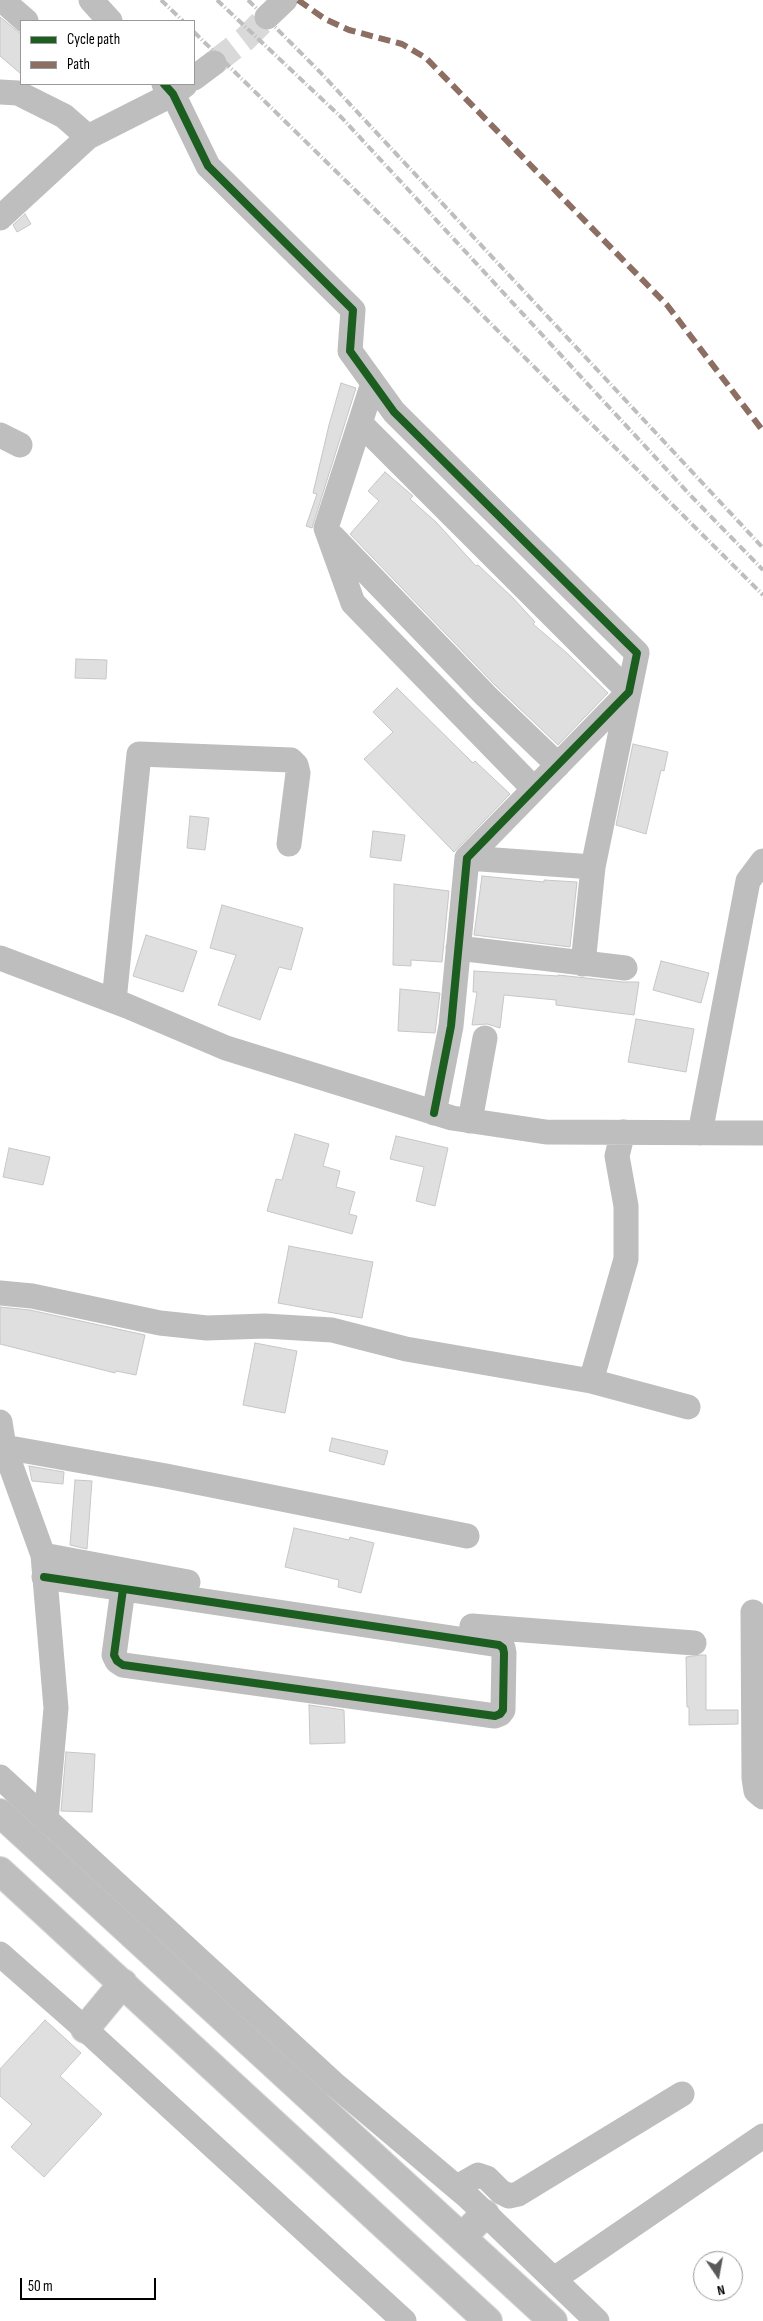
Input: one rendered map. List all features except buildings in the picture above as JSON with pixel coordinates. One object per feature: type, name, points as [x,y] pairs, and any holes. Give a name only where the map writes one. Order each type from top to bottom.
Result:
[{"type":"main road","points":[[0,1813],[553,2321]]},
{"type":"main road","points":[[0,1871],[488,2321]]},
{"type":"main road","points":[[85,2028],[123,1983]]},
{"type":"main road","points":[[462,2236],[485,2214]]},
{"type":"street","points":[[2,0],[25,20]]},
{"type":"street","points":[[91,0],[109,20]]},
{"type":"street","points":[[267,18],[285,0]]},
{"type":"street","points":[[195,77],[214,63]]},
{"type":"street","points":[[0,218],[88,137],[174,87],[208,166],[353,310],[350,351],[394,412],[637,653],[593,867],[583,964]]},
{"type":"street","points":[[0,92],[18,93],[64,116],[88,137]]},
{"type":"street","points":[[373,383],[326,528],[353,602],[534,788]]},
{"type":"street","points":[[360,423],[629,692]]},
{"type":"street","points":[[326,528],[486,696],[558,765]]},
{"type":"street","points":[[434,1113],[451,1026],[467,858],[629,692]]},
{"type":"street","points":[[114,1001],[139,754],[290,760],[296,765],[298,773],[289,844]]},
{"type":"street","points":[[467,858],[593,867]]},
{"type":"street","points":[[700,1133],[755,882],[763,861]]},
{"type":"street","points":[[458,948],[625,968]]},
{"type":"street","points":[[0,958],[114,1001],[226,1048],[434,1113],[470,1121],[546,1132],[763,1134]]},
{"type":"street","points":[[470,1121],[485,1038]]},
{"type":"street","points":[[591,1382],[626,1259],[626,1206],[617,1156],[623,1132]]},
{"type":"street","points":[[0,1293],[32,1296],[160,1323],[207,1328],[266,1326],[332,1330],[406,1349],[591,1382],[688,1407]]},
{"type":"street","points":[[0,1422],[4,1446],[44,1566],[56,1708],[46,1820]]},
{"type":"street","points":[[4,1446],[467,1536]]},
{"type":"street","points":[[44,1566],[123,1589],[499,1645],[503,1648],[504,1653],[503,1710],[500,1714],[494,1716],[123,1665],[117,1661],[114,1655],[123,1589]]},
{"type":"street","points":[[44,1566],[434,1624],[694,1643]]},
{"type":"street","points":[[753,1612],[754,1778],[756,1791],[763,1797]]},
{"type":"street","points":[[0,1776],[326,2077],[457,2187],[597,2321]]},
{"type":"street","points":[[0,1954],[85,2028],[404,2321]]},
{"type":"street","points":[[457,2187],[478,2175],[487,2178],[501,2192],[510,2196],[518,2194],[682,2094]]},
{"type":"street","points":[[554,2280],[763,2136]]},
{"type":"tunnel","points":[[214,63],[245,39],[267,17]]},
{"type":"railway","points":[[161,0],[182,20]]},
{"type":"railway","points":[[217,0],[342,118],[692,497],[763,570]]},
{"type":"railway","points":[[248,0],[320,72],[763,548]]},
{"type":"railway","points":[[195,33],[457,290],[763,595]]},
{"type":"marked path","points":[[298,0],[325,19],[349,30],[402,44],[426,58],[667,305],[763,431]]},
{"type":"cycle path","points":[[165,85],[173,94],[208,166],[353,310],[350,351],[394,412],[637,653],[629,692],[467,858],[451,1026],[434,1113]]},
{"type":"cycle path","points":[[44,1577],[499,1645],[503,1648],[504,1653],[503,1710],[495,1716],[123,1665],[117,1661],[114,1655],[123,1589]]}]
